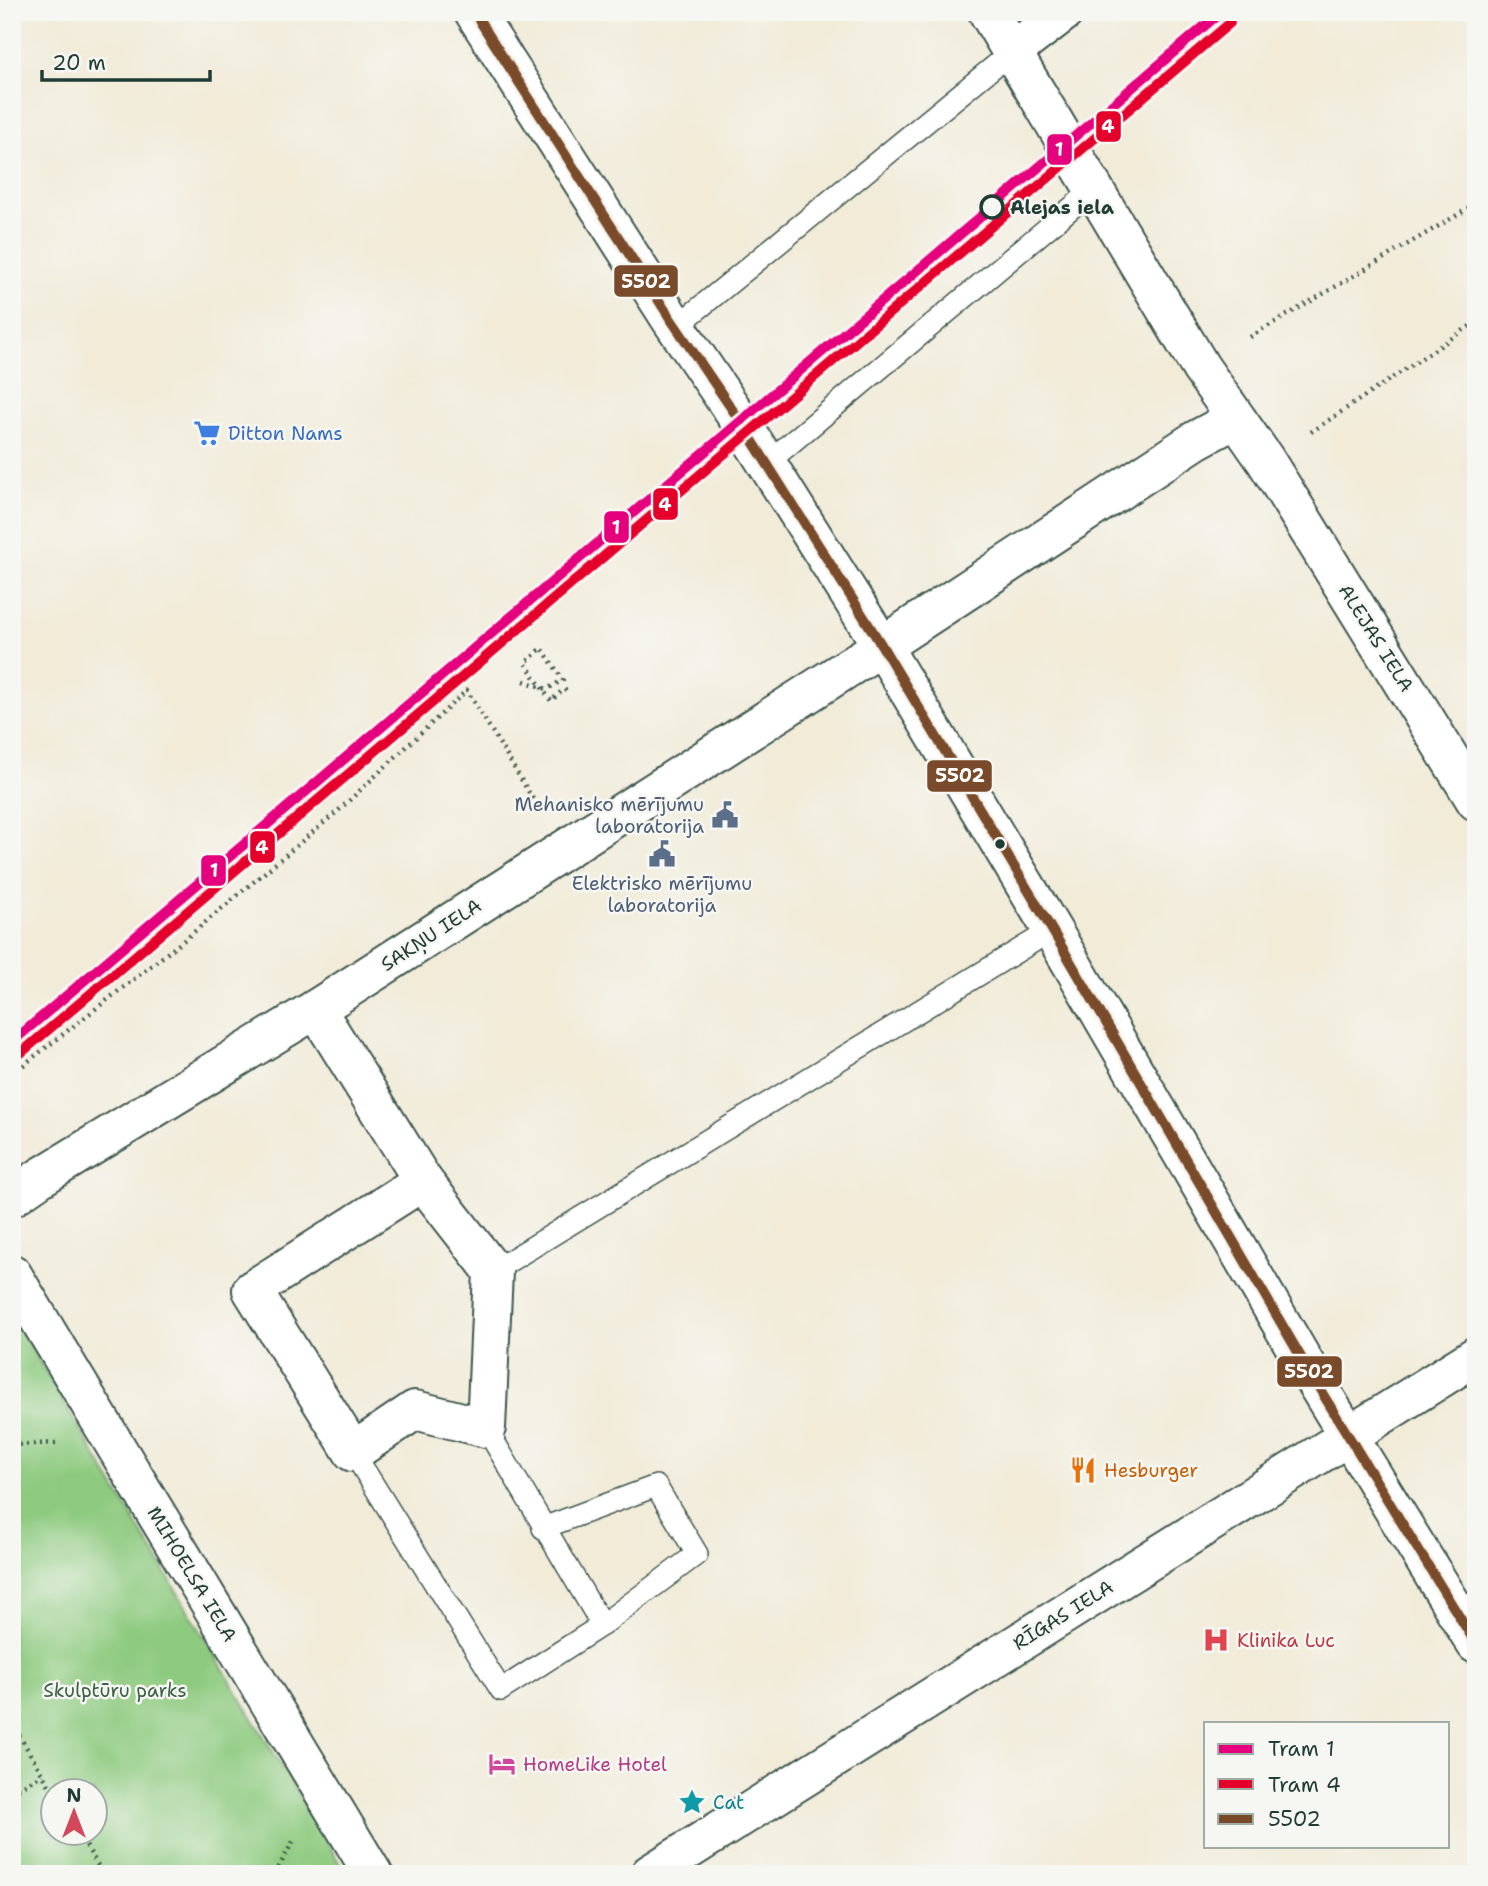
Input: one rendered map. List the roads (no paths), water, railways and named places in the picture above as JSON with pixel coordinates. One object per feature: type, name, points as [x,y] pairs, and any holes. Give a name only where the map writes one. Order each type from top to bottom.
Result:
[{"type":"street","points":[[474,12],[676,327],[767,463],[881,646],[1052,930],[1349,1436],[1476,1644]]},
{"type":"street","name":"ALEJAS IELA","points":[[988,12],[1201,368],[1266,461],[1476,801]]},
{"type":"street","points":[[1013,51],[1064,12]]},
{"type":"street","name":"SAKŅU IELA","points":[[12,1196],[316,1009],[1196,440],[1235,419]]},
{"type":"street","points":[[316,1009],[423,1181],[493,1271],[486,1428],[415,1410],[353,1452],[252,1290],[423,1181]]},
{"type":"street","name":"MIHOELSA IELA","points":[[12,1274],[373,1874]]},
{"type":"street","name":"RĪGAS IELA","points":[[650,1874],[1476,1356]]},
{"type":"lane","points":[[676,327],[1013,51]]},
{"type":"lane","points":[[767,463],[1094,189]]},
{"type":"lane","points":[[493,1271],[1052,930]]},
{"type":"lane","points":[[486,1428],[602,1625]]},
{"type":"lane","points":[[353,1452],[501,1690],[602,1625],[697,1554],[656,1486],[543,1528]]},
{"type":"tram line","name":"1","points":[[12,1042],[1221,12]]},
{"type":"tram line","name":"4","points":[[21,1053],[1230,23]]},
{"type":"place","name":"Alejas iela","points":[[992,207]]},
{"type":"place","name":"Ditton Nams","points":[[207,433]]},
{"type":"place","name":"Mehanisko mērījumu laboratorija","points":[[725,815]]},
{"type":"place","name":"Elektrisko mērījumu laboratorija","points":[[662,854]]},
{"type":"place","name":"Hesburger","points":[[1083,1470]]},
{"type":"place","name":"Klinika Luc","points":[[1216,1640]]},
{"type":"place","name":"HomeLike Hotel","points":[[502,1764]]},
{"type":"place","name":"Cat","points":[[692,1802]]},
{"type":"park label","name":"Skulptūru parks","points":[[115,1690]]}]
